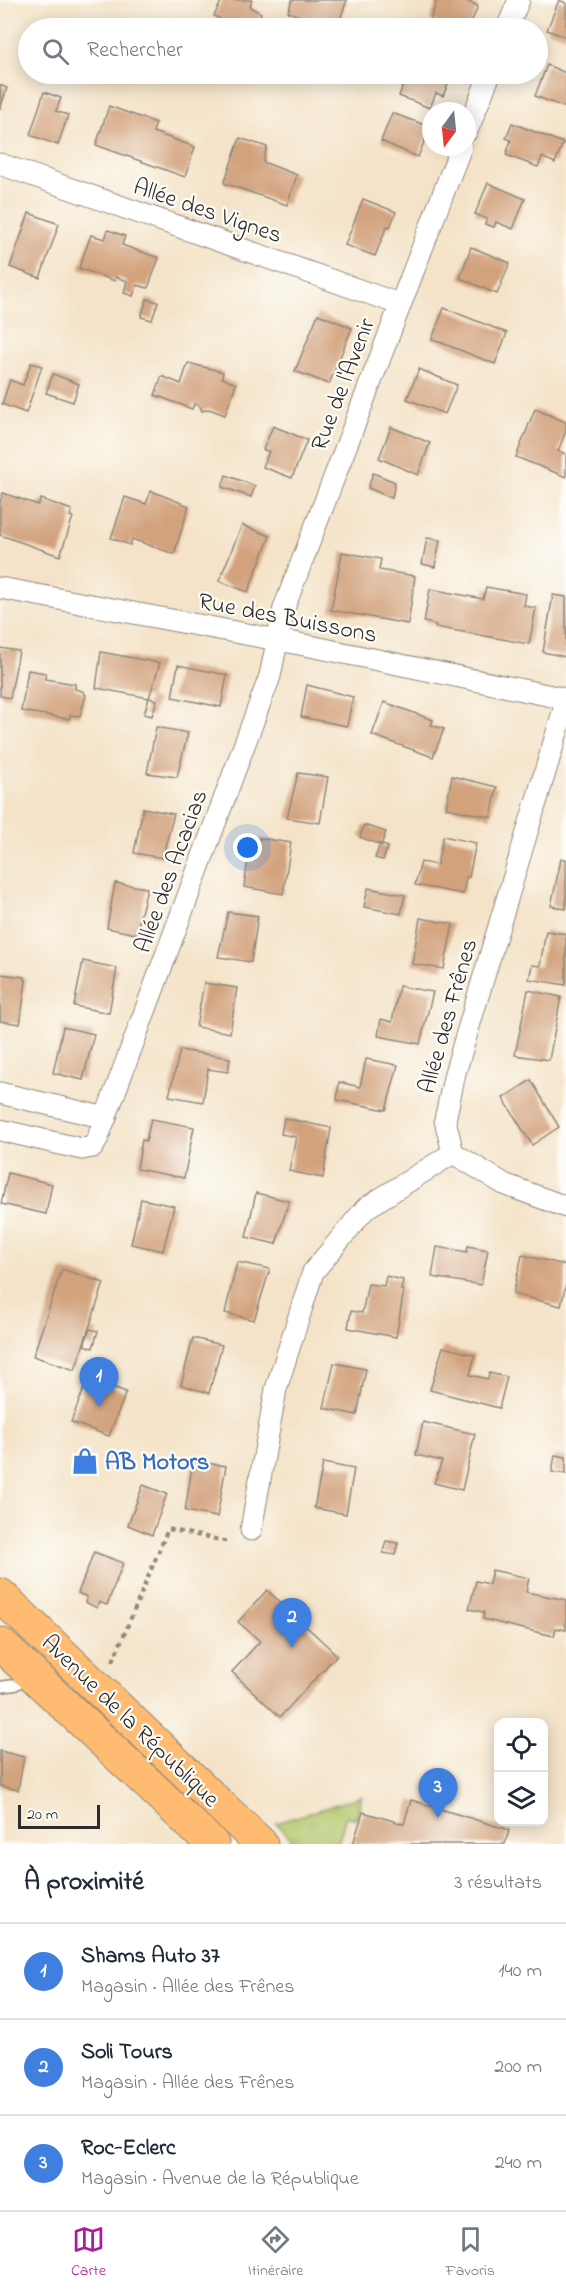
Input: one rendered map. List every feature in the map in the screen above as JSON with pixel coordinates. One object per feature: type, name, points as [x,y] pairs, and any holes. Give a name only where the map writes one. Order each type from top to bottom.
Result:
[{"type":"main road","name":"Avenue de la République","points":[[0,1595],[261,1844]]},
{"type":"main road","name":"Avenue de la République","points":[[0,1644],[212,1844]]},
{"type":"street","points":[[511,18],[519,0]]},
{"type":"street","points":[[476,109],[486,84]]},
{"type":"street","name":"Rue de l'Avenir","points":[[277,640],[284,608],[457,156]]},
{"type":"street","name":"Allée des Vignes","points":[[0,164],[399,304]]},
{"type":"street","name":"Rue des Buissons","points":[[0,588],[277,640],[566,701]]},
{"type":"street","name":"Allée des Acacias","points":[[0,1130],[88,1149],[97,1140],[270,676],[277,640]]},
{"type":"street","name":"Allée des Frênes","points":[[453,1153],[445,1120],[455,1073],[566,701]]},
{"type":"street","points":[[0,1093],[106,1118]]},
{"type":"street","points":[[251,1530],[276,1389],[313,1272],[366,1208],[453,1153],[504,1184],[566,1207]]},
{"type":"lane","points":[[0,1687],[15,1685],[31,1674]]},
{"type":"path","points":[[110,1667],[168,1529],[249,1546],[251,1530]]},
{"type":"green space","points":[[362,1796],[356,1819],[346,1816],[338,1844],[297,1844],[276,1823]]},
{"type":"building","points":[[222,0],[252,0],[250,7],[261,13],[259,18],[218,18],[214,16]]},
{"type":"building","points":[[292,0],[347,0],[341,18],[306,18],[288,12]]},
{"type":"building","points":[[437,0],[464,0],[478,6],[473,18],[431,18]]},
{"type":"building","points":[[559,0],[566,3],[566,37],[548,30]]},
{"type":"building","points":[[548,65],[566,73],[566,108],[535,96],[540,84],[548,84]]},
{"type":"building","points":[[403,84],[448,84],[443,96],[436,93],[432,102],[422,102],[422,105],[399,96]]},
{"type":"building","points":[[0,85],[7,88],[0,109]]},
{"type":"building","points":[[44,92],[61,98],[56,111],[68,115],[58,145],[30,135]]},
{"type":"building","points":[[109,106],[156,123],[153,132],[195,147],[185,177],[96,145]]},
{"type":"building","points":[[392,113],[422,124],[422,147],[418,157],[381,141]]},
{"type":"building","points":[[512,123],[563,143],[555,163],[542,157],[538,167],[506,155],[511,140],[506,138]]},
{"type":"building","points":[[240,138],[267,147],[263,162],[297,175],[287,205],[224,183]]},
{"type":"building","points":[[488,183],[525,199],[513,229],[496,222],[494,227],[485,224],[487,219],[475,214]]},
{"type":"building","points":[[363,199],[396,212],[390,227],[387,226],[375,256],[345,245]]},
{"type":"building","points":[[29,213],[59,224],[40,278],[10,267]]},
{"type":"building","points":[[108,230],[125,236],[122,245],[159,258],[148,288],[137,285],[133,296],[124,293],[127,281],[116,277],[115,281],[79,268],[91,235],[105,239]]},
{"type":"building","points":[[471,247],[510,263],[497,294],[460,278]]},
{"type":"building","points":[[147,299],[158,302],[152,320],[141,317]]},
{"type":"building","points":[[444,308],[507,333],[495,364],[432,339]]},
{"type":"building","points":[[318,314],[352,328],[329,384],[295,371]]},
{"type":"building","points":[[31,363],[42,366],[26,413],[2,404],[10,380],[23,385]]},
{"type":"building","points":[[188,363],[223,372],[222,378],[236,384],[225,415],[209,409],[202,411],[200,406],[194,404],[192,409],[155,395],[162,376],[181,384]]},
{"type":"building","points":[[419,369],[457,385],[445,414],[407,399]]},
{"type":"building","points":[[53,374],[79,384],[73,402],[46,393]]},
{"type":"building","points":[[535,409],[566,422],[566,431],[558,451],[566,454],[566,477],[516,457]]},
{"type":"building","points":[[273,426],[307,440],[292,478],[263,467],[269,451],[263,450]]},
{"type":"building","points":[[391,427],[430,443],[418,475],[379,458]]},
{"type":"building","points":[[373,473],[395,482],[392,498],[368,488]]},
{"type":"building","points":[[226,475],[255,486],[251,497],[222,487]]},
{"type":"building","points":[[151,491],[189,506],[174,554],[132,539],[130,545],[111,538],[125,497],[146,504]]},
{"type":"building","points":[[3,493],[38,505],[41,499],[72,510],[70,516],[73,517],[60,556],[0,535],[0,502]]},
{"type":"building","points":[[242,525],[270,536],[248,592],[219,581]]},
{"type":"building","points":[[427,538],[440,540],[435,567],[422,564]]},
{"type":"building","points":[[342,552],[381,559],[379,570],[415,576],[408,624],[331,610]]},
{"type":"building","points":[[486,587],[526,594],[524,606],[536,608],[529,644],[435,627],[436,625],[424,622],[430,589],[483,599]]},
{"type":"building","points":[[553,595],[566,597],[566,657],[543,652]]},
{"type":"building","points":[[0,648],[19,651],[10,698],[0,696]]},
{"type":"building","points":[[101,652],[160,663],[149,698],[96,688]]},
{"type":"building","points":[[178,665],[227,675],[221,707],[172,697]]},
{"type":"building","points":[[28,670],[46,673],[45,679],[75,684],[75,689],[86,695],[80,716],[70,715],[69,719],[21,711]]},
{"type":"building","points":[[307,685],[353,697],[347,726],[301,717]]},
{"type":"building","points":[[149,698],[157,700],[152,716],[144,714]]},
{"type":"building","points":[[384,702],[433,720],[431,725],[444,729],[433,757],[372,735]]},
{"type":"building","points":[[156,727],[188,733],[177,777],[147,773]]},
{"type":"building","points":[[298,773],[328,777],[320,823],[287,818]]},
{"type":"building","points":[[452,776],[497,787],[491,817],[446,808]]},
{"type":"building","points":[[143,808],[174,814],[162,858],[134,853]]},
{"type":"building","points":[[364,825],[386,832],[381,845],[360,837]]},
{"type":"building","points":[[443,836],[476,843],[463,894],[415,885],[421,862],[437,865]]},
{"type":"building","points":[[259,838],[291,843],[283,894],[244,887],[248,860],[255,861]]},
{"type":"building","points":[[380,844],[388,847],[383,860],[375,858]]},
{"type":"building","points":[[561,859],[566,859],[566,909],[551,906]]},
{"type":"building","points":[[115,883],[147,888],[136,934],[107,928]]},
{"type":"building","points":[[368,888],[405,895],[401,914],[364,907]]},
{"type":"building","points":[[228,912],[258,916],[251,962],[218,957]]},
{"type":"building","points":[[420,918],[453,924],[444,969],[412,964]]},
{"type":"building","points":[[546,931],[566,934],[566,985],[529,979],[532,965],[540,966]]},
{"type":"building","points":[[83,961],[117,968],[109,1013],[74,1006]]},
{"type":"building","points":[[0,974],[24,977],[26,981],[20,1024],[0,1021]]},
{"type":"building","points":[[204,983],[237,988],[230,1033],[196,1027]]},
{"type":"building","points":[[399,986],[433,992],[420,1044],[378,1036],[381,1019],[392,1022]]},
{"type":"building","points":[[528,990],[561,997],[549,1060],[515,1055]]},
{"type":"building","points":[[63,1027],[94,1034],[83,1080],[53,1073]]},
{"type":"building","points":[[180,1050],[230,1058],[228,1072],[208,1069],[203,1102],[169,1096]]},
{"type":"building","points":[[366,1059],[398,1065],[386,1110],[337,1100],[339,1082],[360,1087]]},
{"type":"building","points":[[531,1080],[559,1127],[532,1145],[503,1098]]},
{"type":"building","points":[[284,1118],[331,1128],[323,1178],[289,1171],[296,1137],[281,1134]]},
{"type":"building","points":[[151,1119],[194,1127],[184,1178],[137,1169],[142,1140],[146,1141]]},
{"type":"building","points":[[8,1173],[52,1184],[46,1214],[1,1204]]},
{"type":"building","points":[[256,1193],[289,1201],[276,1244],[246,1237]]},
{"type":"building","points":[[141,1199],[174,1206],[163,1251],[131,1244]]},
{"type":"building","points":[[468,1246],[488,1250],[481,1285],[432,1277],[437,1247],[467,1252]]},
{"type":"building","points":[[522,1255],[566,1265],[566,1284],[561,1306],[513,1294]]},
{"type":"building","points":[[237,1262],[270,1269],[254,1320],[225,1313]]},
{"type":"building","points":[[62,1269],[104,1283],[75,1370],[33,1356]]},
{"type":"building","points":[[386,1276],[403,1280],[401,1290],[404,1290],[396,1337],[348,1328],[351,1311],[362,1313],[368,1284],[384,1286]]},
{"type":"building","points":[[90,1329],[98,1331],[93,1348],[84,1345]]},
{"type":"building","points":[[193,1338],[222,1345],[209,1393],[181,1385]]},
{"type":"building","points":[[443,1347],[475,1355],[470,1375],[488,1379],[489,1373],[507,1377],[499,1408],[430,1390]]},
{"type":"building","points":[[334,1363],[366,1369],[357,1415],[324,1408]]},
{"type":"building","points":[[88,1378],[126,1392],[109,1436],[71,1422]]},
{"type":"building","points":[[423,1422],[475,1434],[462,1490],[434,1483],[442,1461],[416,1455]]},
{"type":"building","points":[[555,1455],[566,1457],[566,1474],[552,1472]]},
{"type":"building","points":[[193,1461],[226,1466],[217,1517],[185,1511]]},
{"type":"building","points":[[323,1463],[354,1469],[346,1514],[314,1508]]},
{"type":"building","points":[[143,1485],[167,1494],[152,1535],[128,1525]]},
{"type":"building","points":[[386,1541],[398,1543],[395,1555],[383,1553]]},
{"type":"building","points":[[94,1552],[123,1563],[107,1605],[99,1602],[97,1608],[85,1602],[87,1597],[78,1593]]},
{"type":"building","points":[[492,1570],[529,1578],[526,1592],[566,1600],[566,1630],[556,1628],[554,1636],[483,1619],[484,1612],[469,1609],[476,1581],[489,1584]]},
{"type":"building","points":[[267,1590],[337,1655],[280,1717],[232,1672],[260,1641],[238,1622]]},
{"type":"building","points":[[0,1751],[24,1757],[18,1790],[0,1786]]},
{"type":"building","points":[[411,1800],[509,1830],[505,1844],[353,1844],[363,1812],[404,1824]]},
{"type":"place","name":"Shams Auto 37","points":[[99,1407]]},
{"type":"place","name":"AB Motors","points":[[85,1461]]},
{"type":"place","name":"Soli Tours","points":[[292,1648]]},
{"type":"place","name":"Roc-Eclerc","points":[[438,1818]]}]
